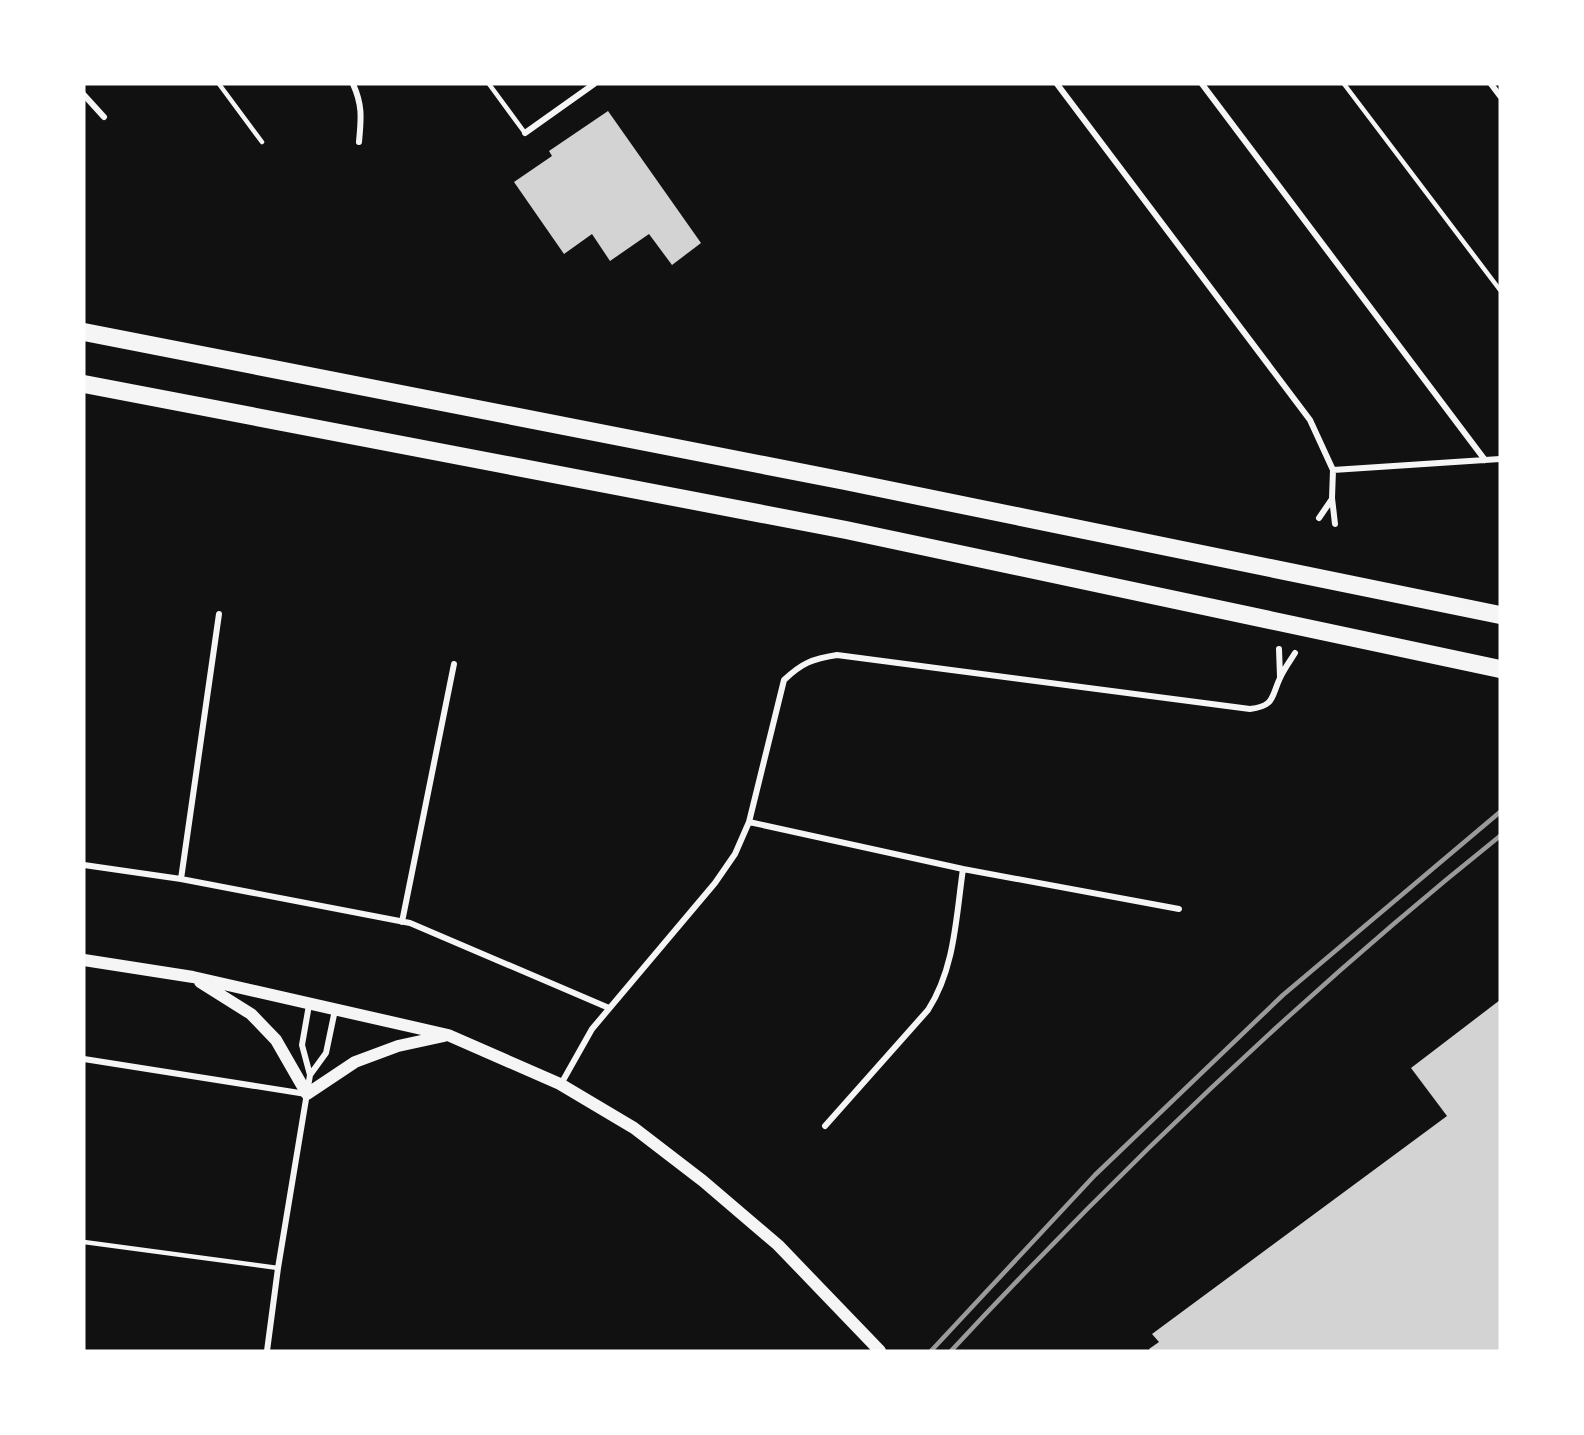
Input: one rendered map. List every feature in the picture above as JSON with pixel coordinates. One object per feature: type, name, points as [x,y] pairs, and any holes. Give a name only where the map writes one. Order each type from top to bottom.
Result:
[{"type":"highway","points":[[84,332],[844,480],[1500,615]]},
{"type":"highway","points":[[84,384],[846,530],[1500,669]]},
{"type":"main road","points":[[84,960],[193,977],[448,1035],[560,1084],[633,1128],[703,1181],[778,1245],[880,1351]]},
{"type":"main road","points":[[193,977],[257,1020],[276,1040],[307,1094],[355,1062],[398,1046],[448,1035]]},
{"type":"street","points":[[353,84],[359,97],[362,113],[359,142]]},
{"type":"street","points":[[525,133],[594,84]]},
{"type":"street","points":[[1057,84],[1310,420],[1333,470],[1332,498],[1335,524]]},
{"type":"street","points":[[1202,84],[1485,460]]},
{"type":"street","points":[[1491,84],[1500,96]]},
{"type":"street","points":[[84,95],[104,117]]},
{"type":"street","points":[[1333,470],[1500,459]]},
{"type":"street","points":[[1319,518],[1332,498]]},
{"type":"street","points":[[181,879],[219,614]]},
{"type":"street","points":[[1279,649],[1280,678]]},
{"type":"street","points":[[560,1084],[586,1039],[609,1008],[714,884],[735,854],[749,822],[784,680],[800,665],[817,658],[837,655],[1250,709],[1268,704],[1273,699],[1280,678],[1295,653]]},
{"type":"street","points":[[402,922],[454,663]]},
{"type":"street","points":[[749,822],[963,869],[1179,909]]},
{"type":"street","points":[[84,864],[181,879],[410,923],[609,1008]]},
{"type":"street","points":[[825,1126],[928,1010],[936,998],[949,964],[963,869]]},
{"type":"street","points":[[267,1351],[278,1268],[310,1075],[302,1046],[309,1005]]},
{"type":"street","points":[[310,1075],[326,1053],[335,1010]]},
{"type":"street","points":[[84,1059],[307,1094]]},
{"type":"lane","points":[[219,84],[262,142]]},
{"type":"lane","points":[[489,84],[525,133]]},
{"type":"lane","points":[[1344,84],[1500,290]]},
{"type":"lane","points":[[84,1242],[278,1268]]},
{"type":"building","points":[[608,111],[701,243],[672,265],[649,234],[610,261],[592,234],[564,254],[514,182],[552,156],[549,151]]},
{"type":"building","points":[[1500,1000],[1500,1351],[1150,1351],[1149,1349],[1159,1342],[1152,1334],[1447,1116],[1411,1068]]},
{"type":"railway","points":[[931,1351],[1095,1175],[1283,995],[1500,812]]},
{"type":"railway","points":[[951,1351],[1081,1215],[1216,1083],[1356,957],[1500,836]]}]
